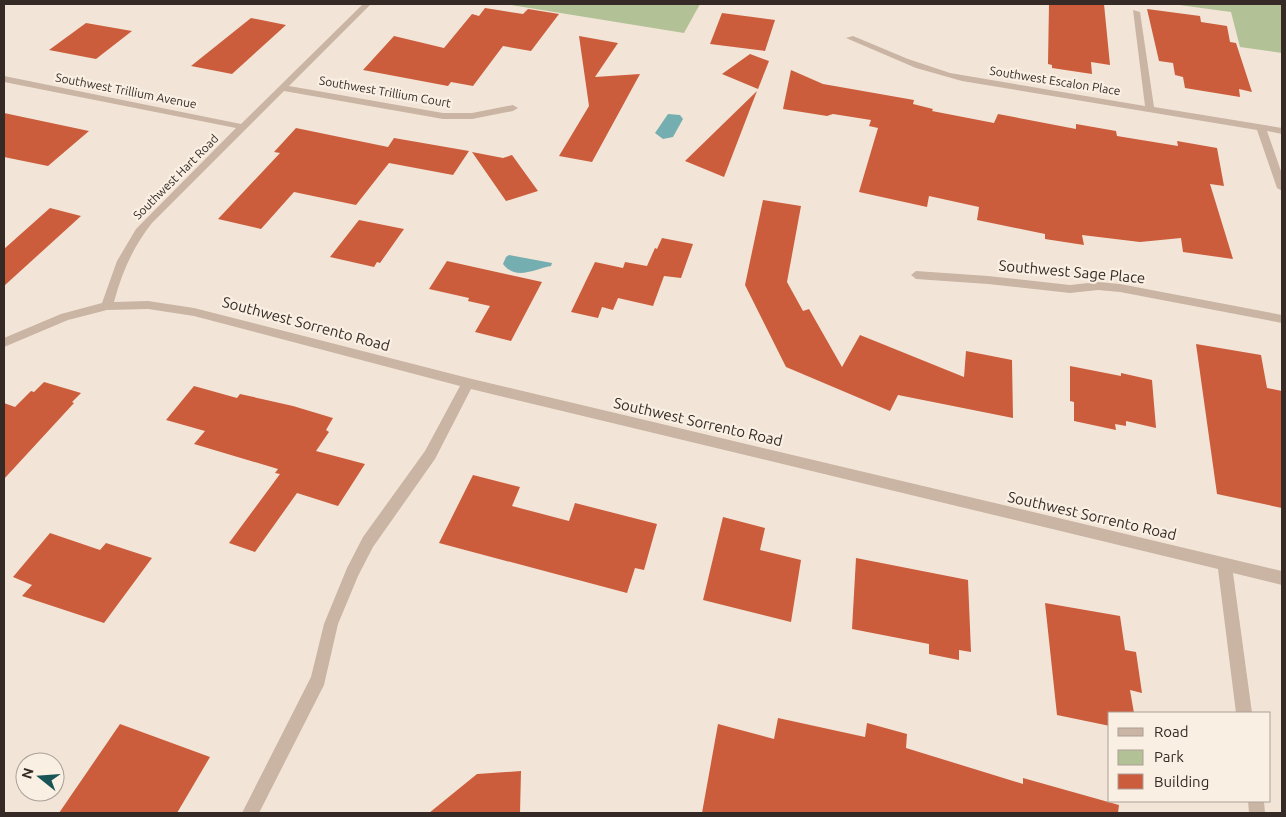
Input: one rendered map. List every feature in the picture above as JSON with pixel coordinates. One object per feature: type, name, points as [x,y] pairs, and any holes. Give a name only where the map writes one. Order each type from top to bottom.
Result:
[{"type":"street","name":"Southwest Hart Road","points":[[107,306],[116,276],[133,239],[148,221],[366,4]]},
{"type":"street","points":[[1136,12],[1150,109]]},
{"type":"street","name":"Southwest Escalon Place","points":[[850,38],[938,73],[994,84],[1282,131]]},
{"type":"street","name":"Southwest Trillium Avenue","points":[[4,79],[243,127]]},
{"type":"street","name":"Southwest Trillium Court","points":[[282,88],[450,116],[472,116],[514,108]]},
{"type":"street","points":[[1261,127],[1282,188]]},
{"type":"street","name":"Southwest Sage Place","points":[[916,274],[1070,289],[1098,286],[1120,288],[1282,319]]},
{"type":"street","name":"Southwest Sorrento Road","points":[[107,306],[148,305],[194,312],[468,383],[1282,578]]},
{"type":"street","points":[[4,343],[66,317],[107,306]]},
{"type":"street","points":[[250,813],[318,678],[331,624],[352,572],[368,542],[430,455],[468,383]]},
{"type":"street","points":[[1225,565],[1244,712]]},
{"type":"green space","points":[[505,4],[700,4],[684,33]]},
{"type":"green space","points":[[1172,4],[1282,4],[1282,53],[1240,47],[1231,12]]},
{"type":"water","points":[[668,114],[680,115],[683,119],[673,137],[663,139],[655,133]]},
{"type":"water","points":[[509,255],[552,263],[551,266],[519,273],[508,269],[503,264]]},
{"type":"building","points":[[1049,4],[1104,4],[1110,65],[1091,62],[1092,74],[1052,68],[1052,65],[1048,64]]},
{"type":"building","points":[[485,8],[523,14],[528,9],[559,14],[531,51],[503,46],[473,86],[451,82],[448,86],[363,70],[394,36],[444,48],[472,14],[479,16]]},
{"type":"building","points":[[1147,9],[1200,16],[1201,22],[1227,26],[1230,42],[1236,43],[1252,92],[1239,89],[1240,97],[1185,88],[1183,77],[1175,75],[1173,63],[1159,61]]},
{"type":"building","points":[[722,13],[775,20],[765,51],[710,44]]},
{"type":"building","points":[[251,18],[286,25],[232,74],[191,66]]},
{"type":"building","points":[[86,23],[132,31],[96,59],[49,50]]},
{"type":"building","points":[[579,36],[618,43],[595,77],[640,74],[592,162],[559,156],[589,106]]},
{"type":"building","points":[[750,54],[769,61],[758,89],[722,74]]},
{"type":"building","points":[[791,70],[823,84],[914,100],[913,104],[933,109],[932,111],[994,123],[998,114],[1076,129],[1076,124],[1116,131],[1117,136],[1178,146],[1177,141],[1217,148],[1224,186],[1210,184],[1233,259],[1183,252],[1181,238],[1140,242],[1082,235],[1084,245],[1045,239],[1045,234],[977,220],[979,207],[929,196],[927,207],[859,192],[878,128],[869,126],[871,120],[783,109]]},
{"type":"building","points":[[757,91],[724,177],[685,161]]},
{"type":"building","points":[[4,113],[89,131],[48,166],[4,157]]},
{"type":"building","points":[[296,128],[388,147],[394,138],[469,151],[453,175],[389,163],[356,205],[294,192],[261,229],[218,219],[280,153],[274,152]]},
{"type":"building","points":[[472,152],[503,158],[512,155],[538,191],[506,201]]},
{"type":"building","points":[[763,200],[801,206],[787,282],[803,311],[809,309],[842,367],[860,335],[964,377],[966,351],[1012,360],[1013,418],[898,395],[890,411],[786,367],[745,285]]},
{"type":"building","points":[[50,208],[81,216],[4,286],[4,249]]},
{"type":"building","points":[[359,220],[404,229],[380,263],[377,262],[374,267],[330,257]]},
{"type":"building","points":[[662,238],[693,244],[681,278],[664,276],[653,306],[618,298],[613,310],[602,307],[598,318],[571,312],[595,262],[623,268],[625,262],[647,266]]},
{"type":"building","points":[[447,261],[542,282],[511,341],[475,332],[490,306],[468,301],[469,298],[429,289]]},
{"type":"building","points":[[1196,344],[1261,355],[1267,388],[1282,391],[1282,508],[1217,494]]},
{"type":"building","points":[[1070,366],[1121,376],[1121,373],[1152,380],[1156,428],[1126,421],[1126,426],[1115,424],[1116,430],[1074,421],[1074,402],[1070,401]]},
{"type":"building","points":[[44,382],[81,393],[4,479],[4,403],[15,407],[31,391],[34,392]]},
{"type":"building","points":[[194,386],[237,398],[240,394],[293,406],[333,418],[326,430],[329,432],[316,451],[365,464],[338,506],[297,493],[255,552],[229,543],[280,474],[275,473],[278,469],[194,444],[205,431],[166,420]]},
{"type":"building","points":[[473,475],[520,487],[512,506],[569,521],[575,503],[657,524],[644,570],[635,568],[627,593],[439,543]]},
{"type":"building","points":[[723,517],[765,528],[760,550],[801,560],[791,622],[703,600]]},
{"type":"building","points":[[50,533],[100,550],[106,543],[152,558],[104,623],[22,596],[32,585],[13,577]]},
{"type":"building","points":[[856,558],[968,580],[971,652],[959,650],[959,660],[929,654],[929,644],[852,629]]},
{"type":"building","points":[[1045,603],[1120,616],[1125,650],[1136,652],[1142,693],[1130,690],[1134,712],[1108,712],[1108,726],[1057,715]]},
{"type":"building","points":[[778,718],[865,737],[867,723],[907,734],[906,748],[1023,784],[1023,778],[1119,805],[1118,813],[702,813],[718,724],[774,739]]},
{"type":"building","points":[[120,724],[210,757],[177,813],[59,813]]},
{"type":"building","points":[[521,771],[520,813],[429,813],[477,774]]}]
